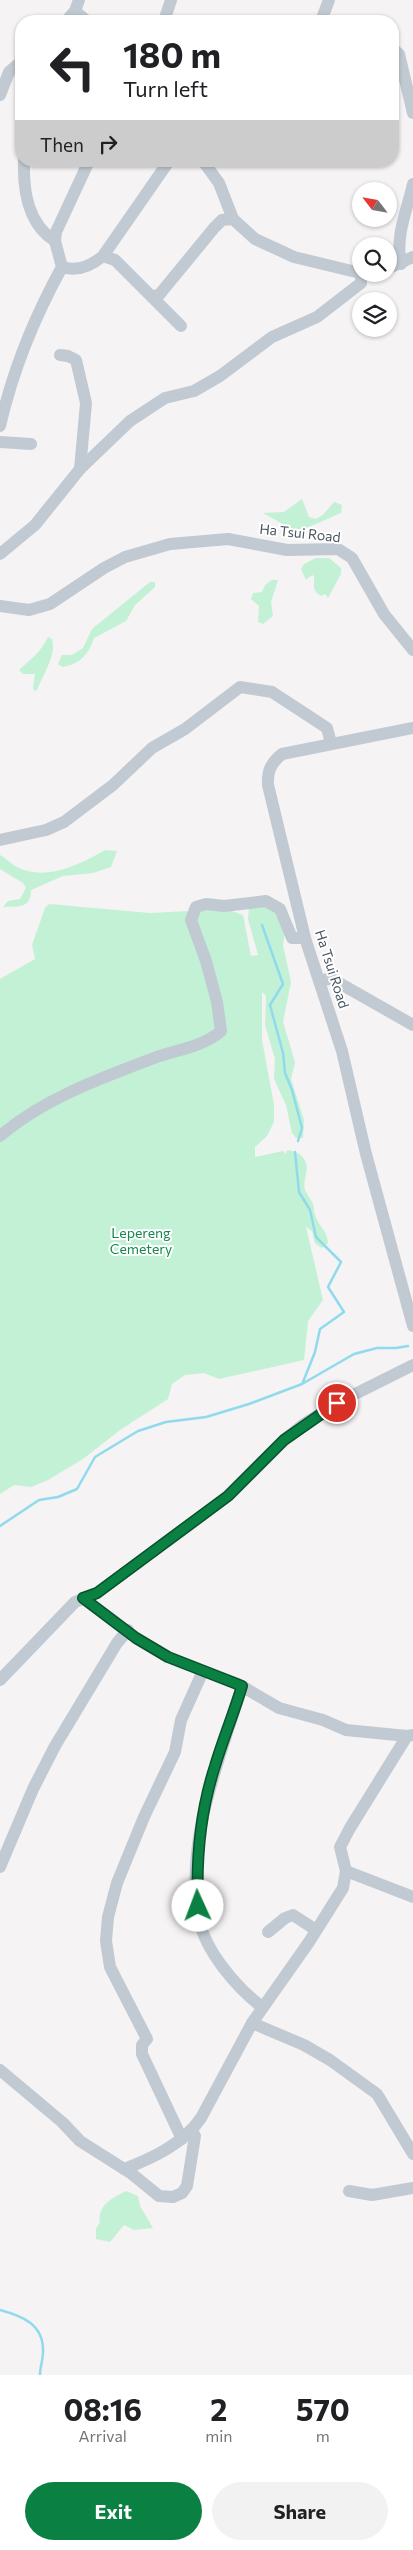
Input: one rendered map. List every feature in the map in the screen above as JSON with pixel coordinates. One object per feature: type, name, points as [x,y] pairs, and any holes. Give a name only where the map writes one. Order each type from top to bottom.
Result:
[{"type":"street","points":[[166,15],[171,0]]},
{"type":"street","points":[[323,15],[329,0]]},
{"type":"street","points":[[399,54],[413,113]]},
{"type":"street","points":[[0,95],[8,72],[15,67]]},
{"type":"street","points":[[24,167],[23,188],[33,217],[43,234],[55,242]]},
{"type":"street","points":[[0,426],[9,386],[29,332],[62,267],[55,242],[56,232],[86,167]]},
{"type":"street","points":[[62,267],[69,269],[92,265],[102,256],[159,167]]},
{"type":"street","points":[[207,167],[219,183],[233,219],[256,239],[294,257],[352,271]]},
{"type":"street","points":[[397,255],[401,224],[413,184]]},
{"type":"street","points":[[153,296],[159,295],[222,220],[233,219]]},
{"type":"street","points":[[102,256],[114,260],[182,326]]},
{"type":"street","points":[[397,265],[413,258]]},
{"type":"street","points":[[0,554],[35,525],[80,469],[130,421],[165,398],[194,391],[226,372],[272,338],[317,317],[361,282]]},
{"type":"street","points":[[60,355],[72,357],[76,360],[86,403],[80,469]]},
{"type":"street","points":[[0,442],[31,444]]},
{"type":"street","name":"Ha Tsui Road","points":[[0,606],[29,610],[50,604],[118,561],[143,551],[170,544],[228,539],[287,550],[338,549],[352,558],[376,602],[413,650]]},
{"type":"street","points":[[0,840],[46,830],[64,822],[113,785],[152,748],[185,729],[240,687],[272,692],[327,728],[331,743]]},
{"type":"street","name":"Ha Tsui Road","points":[[413,728],[282,754],[275,759],[267,773],[268,785],[305,938],[342,1051],[366,1154],[413,1326]]},
{"type":"street","points":[[0,1136],[27,1114],[83,1087],[153,1058],[210,1041],[221,1031],[219,1010],[206,961],[191,920],[196,907],[206,904],[224,906],[266,901],[280,909],[292,938],[305,938]]},
{"type":"street","points":[[319,980],[332,979],[413,1025]]},
{"type":"street","points":[[0,1680],[56,1619],[75,1602],[97,1593],[228,1496],[284,1440],[304,1424],[337,1403],[413,1365]]},
{"type":"street","points":[[83,1598],[128,1630],[136,1638],[168,1657],[242,1686],[280,1708],[323,1720],[346,1730],[376,1735],[410,1735]]},
{"type":"street","points":[[0,1867],[33,1789],[55,1746],[117,1643],[128,1630]]},
{"type":"street","points":[[187,2135],[142,2054],[142,2045],[147,2038],[110,1967],[106,1941],[108,1917],[118,1883],[144,1817],[175,1752],[181,1720],[203,1671]]},
{"type":"street","points":[[242,1686],[215,1766],[205,1805],[196,1858],[198,1919],[204,1937],[226,1971],[248,1996],[262,2007]]},
{"type":"street","points":[[124,2169],[146,2160],[187,2135],[220,2086],[252,2023],[343,1888],[346,1871],[340,1847],[350,1828],[410,1735]]},
{"type":"street","points":[[346,1871],[413,1897]]},
{"type":"street","points":[[268,1932],[285,1918],[293,1915],[316,1930]]},
{"type":"street","points":[[252,2023],[304,2045],[330,2060],[376,2094],[413,2154]]},
{"type":"street","points":[[0,2070],[62,2122],[80,2140],[124,2169],[159,2196],[173,2197],[182,2192],[187,2186],[195,2136],[187,2135]]},
{"type":"street","points":[[349,2191],[372,2194],[413,2188]]},
{"type":"green space","points":[[302,499],[309,517],[316,519],[323,515],[334,502],[342,505],[341,513],[297,532],[263,513],[284,512]]},
{"type":"green space","points":[[316,558],[329,558],[341,568],[341,574],[328,598],[325,594],[321,596],[316,591],[314,576],[312,575],[306,580],[301,569],[304,564]]},
{"type":"green space","points":[[272,580],[278,580],[271,602],[273,616],[263,624],[258,622],[259,606],[251,599],[253,593],[262,592],[265,585]]},
{"type":"green space","points":[[150,582],[155,582],[155,587],[135,605],[126,621],[94,638],[86,654],[78,661],[62,667],[58,664],[62,655],[72,655],[83,648],[92,629]]},
{"type":"green space","points":[[48,637],[52,639],[53,651],[37,690],[34,691],[35,674],[23,674],[19,670],[32,659]]},
{"type":"green space","points":[[105,850],[117,851],[111,867],[93,873],[63,876],[31,890],[29,901],[23,905],[3,907],[8,901],[20,899],[26,888],[23,883],[0,869],[0,855],[19,868],[41,873],[64,869],[85,861]]},
{"type":"green space","name":"Lepereng Cemetery","points":[[49,904],[150,913],[227,909],[243,915],[251,956],[258,955],[248,919],[249,907],[263,904],[280,915],[285,932],[283,945],[291,982],[283,1022],[295,1063],[291,1079],[304,1120],[303,1138],[296,1138],[292,1133],[286,1105],[274,1079],[275,1059],[265,1025],[266,996],[262,992],[262,1040],[274,1105],[274,1122],[267,1136],[255,1147],[255,1157],[283,1151],[286,1154],[287,1150],[303,1157],[307,1166],[305,1190],[313,1204],[315,1215],[326,1235],[328,1243],[322,1248],[315,1243],[312,1231],[306,1227],[323,1300],[308,1321],[304,1360],[219,1379],[204,1373],[185,1375],[172,1384],[168,1399],[120,1430],[83,1459],[48,1480],[31,1487],[14,1485],[0,1494],[0,979],[35,959],[32,945],[45,908]]},
{"type":"green space","points":[[126,2191],[138,2196],[140,2206],[153,2228],[134,2230],[124,2225],[110,2242],[96,2239],[96,2229],[100,2222],[103,2207],[111,2199]]},
{"type":"waterway","points":[[262,925],[283,984],[270,1005],[283,1053],[285,1073],[292,1090],[302,1128],[298,1141]]},
{"type":"waterway","points":[[295,1152],[299,1192],[310,1210],[316,1237],[341,1262],[328,1287],[344,1312],[320,1329],[315,1352],[303,1382]]},
{"type":"waterway","points":[[0,1526],[39,1500],[58,1497],[77,1489],[95,1457],[138,1431],[166,1422],[206,1417],[249,1404],[302,1384],[354,1354],[377,1348],[408,1346]]},
{"type":"waterway","points":[[0,2310],[24,2319],[36,2328],[40,2334],[43,2352],[40,2375]]},
{"type":"route","points":[[198,1906],[196,1858],[205,1805],[215,1766],[242,1686],[168,1657],[136,1638],[128,1630],[83,1598],[97,1593],[201,1514],[228,1496],[284,1440],[304,1424],[337,1403]]}]
